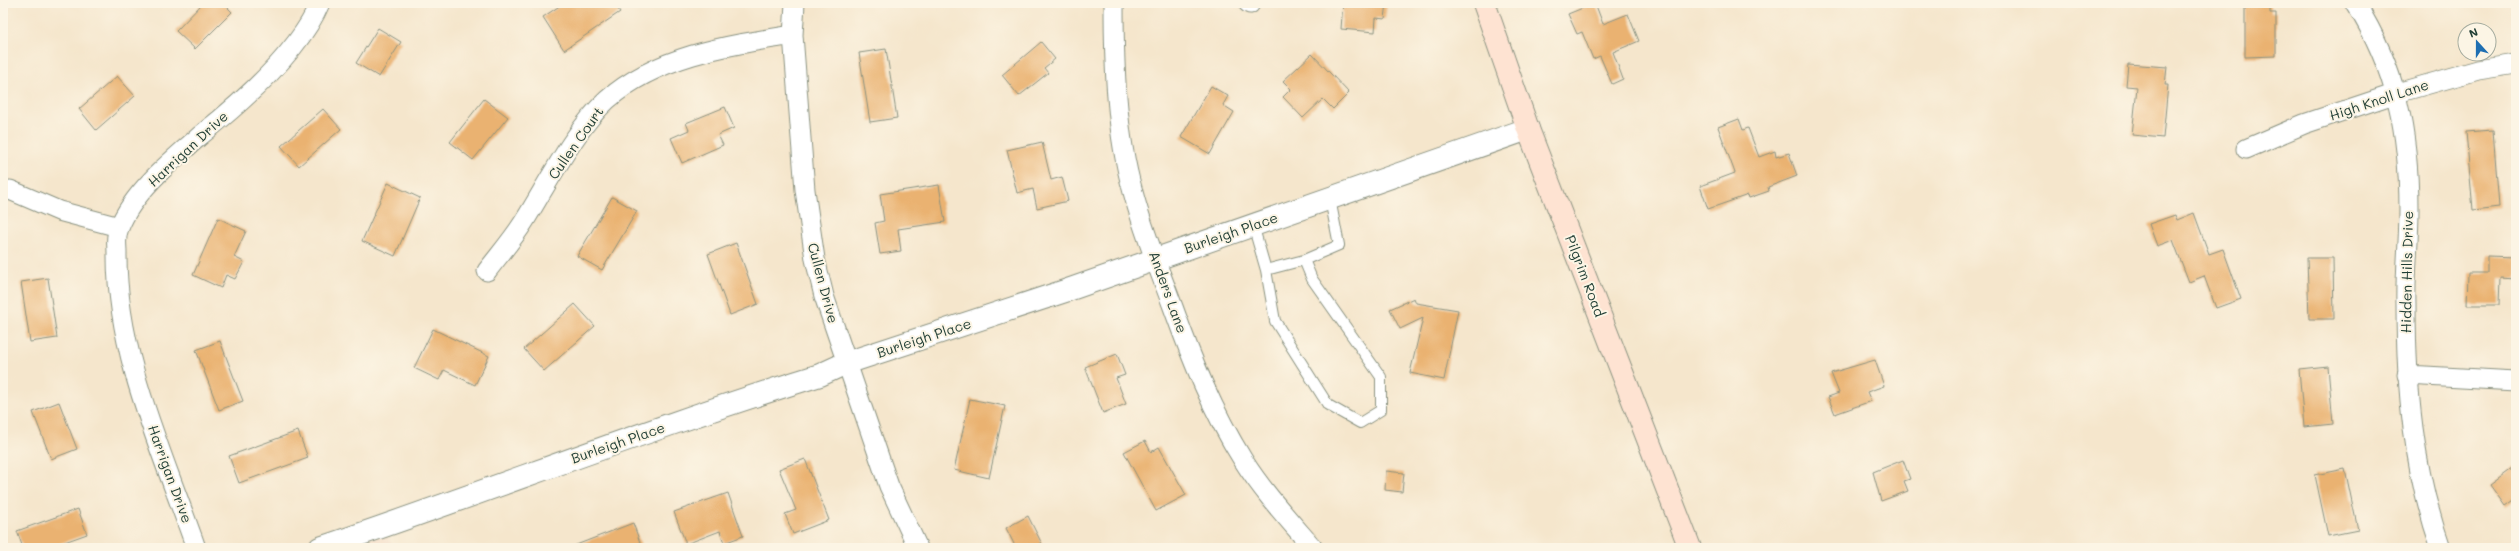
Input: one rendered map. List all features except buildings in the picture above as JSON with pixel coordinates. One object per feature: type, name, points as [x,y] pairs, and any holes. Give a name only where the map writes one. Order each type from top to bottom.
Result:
[{"type":"main road","name":"Pilgrim Road","points":[[1484,3],[1528,128],[1690,548]]},
{"type":"street","name":"Harrigan Drive","points":[[196,548],[130,356],[120,315],[116,271],[116,238],[125,214],[163,169],[252,91],[307,28],[320,3]]},
{"type":"street","name":"Cullen Drive","points":[[795,3],[793,35],[808,224],[824,296],[889,486],[918,548]]},
{"type":"street","name":"Anders Lane","points":[[1114,3],[1122,132],[1132,192],[1155,260],[1194,366],[1226,431],[1244,462],[1266,492],[1313,548]]},
{"type":"street","name":"Hidden Hills Drive","points":[[2355,3],[2374,36],[2396,93],[2408,171],[2406,303],[2407,375],[2410,410],[2419,467],[2427,503],[2442,548]]},
{"type":"street","name":"Cullen Court","points":[[487,271],[524,222],[590,119],[623,87],[641,76],[712,49],[793,35]]},
{"type":"street","name":"High Knoll Lane","points":[[2246,149],[2304,124],[2396,93],[2471,72],[2516,64]]},
{"type":"street","name":"Burleigh Place","points":[[320,548],[435,509],[618,441],[820,375],[846,363],[907,344],[1155,260],[1528,128]]},
{"type":"street","points":[[10,190],[59,211],[88,220],[119,227]]},
{"type":"street","points":[[2407,375],[2516,381]]},
{"type":"lane","points":[[1266,270],[1304,260],[1340,245],[1330,199]]},
{"type":"lane","points":[[1253,226],[1266,270],[1275,321],[1328,405],[1360,423],[1381,410],[1381,377],[1312,279],[1304,260]]},
{"type":"shaded area","points":[[387,533],[393,548],[341,548]]}]
